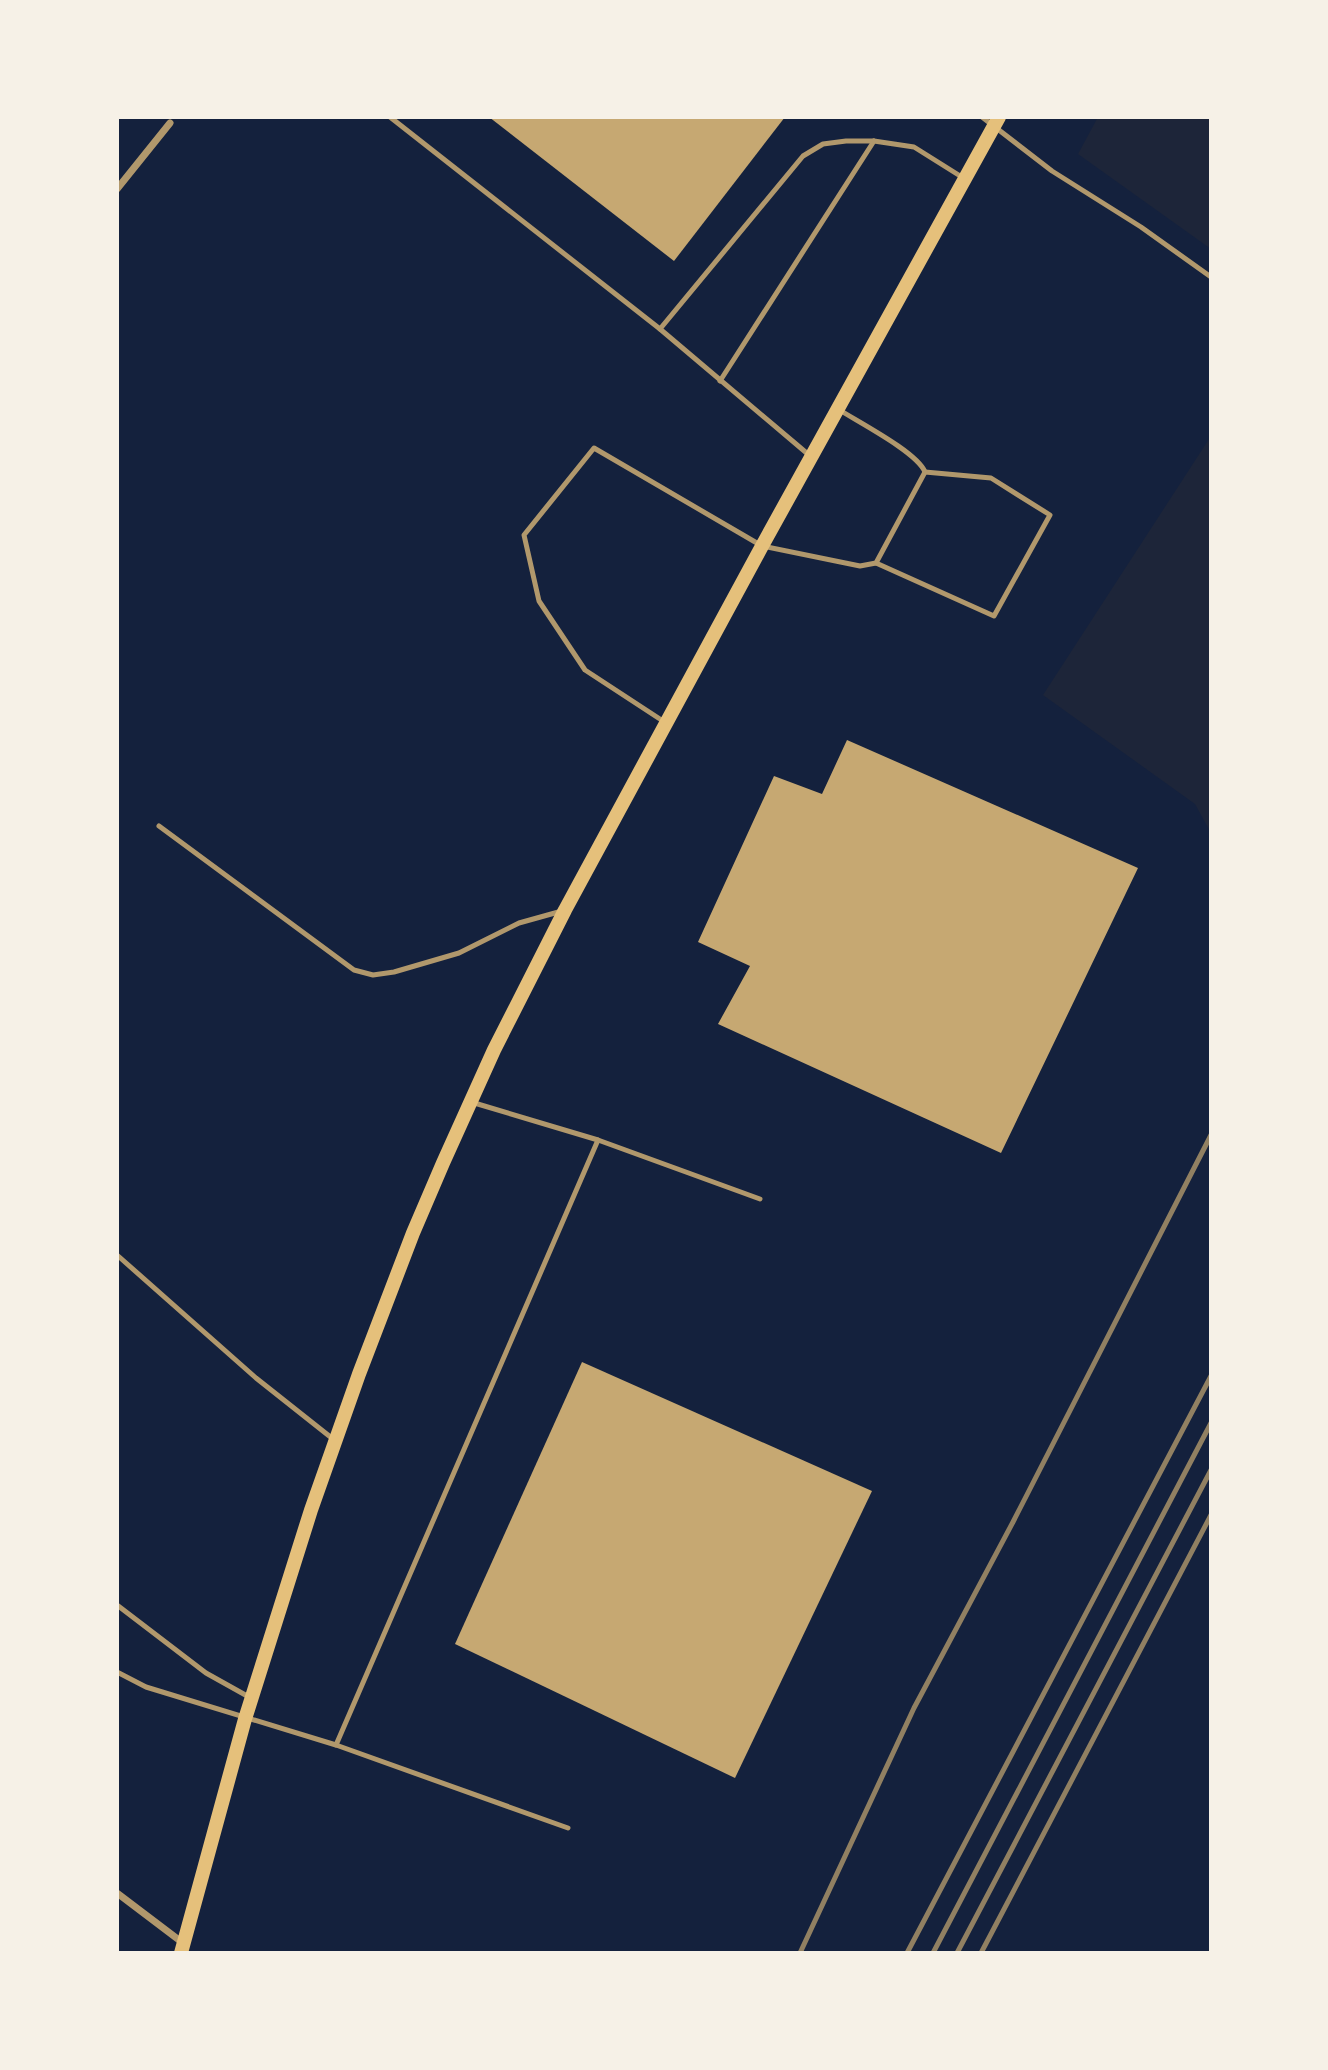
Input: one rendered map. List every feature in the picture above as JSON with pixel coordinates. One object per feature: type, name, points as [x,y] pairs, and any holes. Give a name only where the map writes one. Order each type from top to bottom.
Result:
[{"type":"main road","points":[[183,1948],[245,1719],[311,1510],[414,1233],[471,1102],[522,992],[565,910],[996,122]]},
{"type":"street","points":[[117,189],[170,123]]},
{"type":"street","points":[[117,1893],[183,1948]]},
{"type":"lane","points":[[390,117],[660,330],[812,457]]},
{"type":"lane","points":[[982,117],[996,122],[1052,171],[1211,277]]},
{"type":"lane","points":[[660,330],[803,156],[823,144],[874,141],[915,147],[965,180]]},
{"type":"lane","points":[[720,381],[874,141]]},
{"type":"lane","points":[[838,409],[909,455],[920,463],[925,472]]},
{"type":"lane","points":[[667,723],[584,670],[540,601],[524,535],[594,448],[762,546],[860,566],[876,563],[994,617],[1050,515],[991,478],[925,472]]},
{"type":"lane","points":[[876,563],[925,472]]},
{"type":"lane","points":[[159,826],[354,970],[373,975],[394,972],[459,953],[519,923],[565,910]]},
{"type":"lane","points":[[471,1102],[598,1140],[760,1199]]},
{"type":"lane","points":[[336,1745],[598,1140]]},
{"type":"lane","points":[[117,1255],[256,1378],[335,1441]]},
{"type":"lane","points":[[117,1605],[206,1673],[252,1698]]},
{"type":"lane","points":[[117,1672],[146,1687],[336,1745],[568,1828]]},
{"type":"shaded area","points":[[1098,117],[1211,117],[1211,249],[1078,154]]},
{"type":"shaded area","points":[[1211,436],[1211,833],[1195,804],[1043,695]]},
{"type":"building","points":[[489,117],[785,117],[674,261]]},
{"type":"building","points":[[847,740],[1138,868],[1001,1153],[718,1024],[750,966],[698,942],[774,776],[822,794]]},
{"type":"building","points":[[582,1362],[872,1491],[735,1778],[455,1644]]},
{"type":"railway","points":[[800,1953],[914,1708],[1013,1522],[1211,1135]]},
{"type":"railway","points":[[907,1953],[1211,1376]]},
{"type":"railway","points":[[933,1953],[1211,1423]]},
{"type":"railway","points":[[957,1953],[1211,1470]]},
{"type":"railway","points":[[981,1953],[1211,1515]]}]
